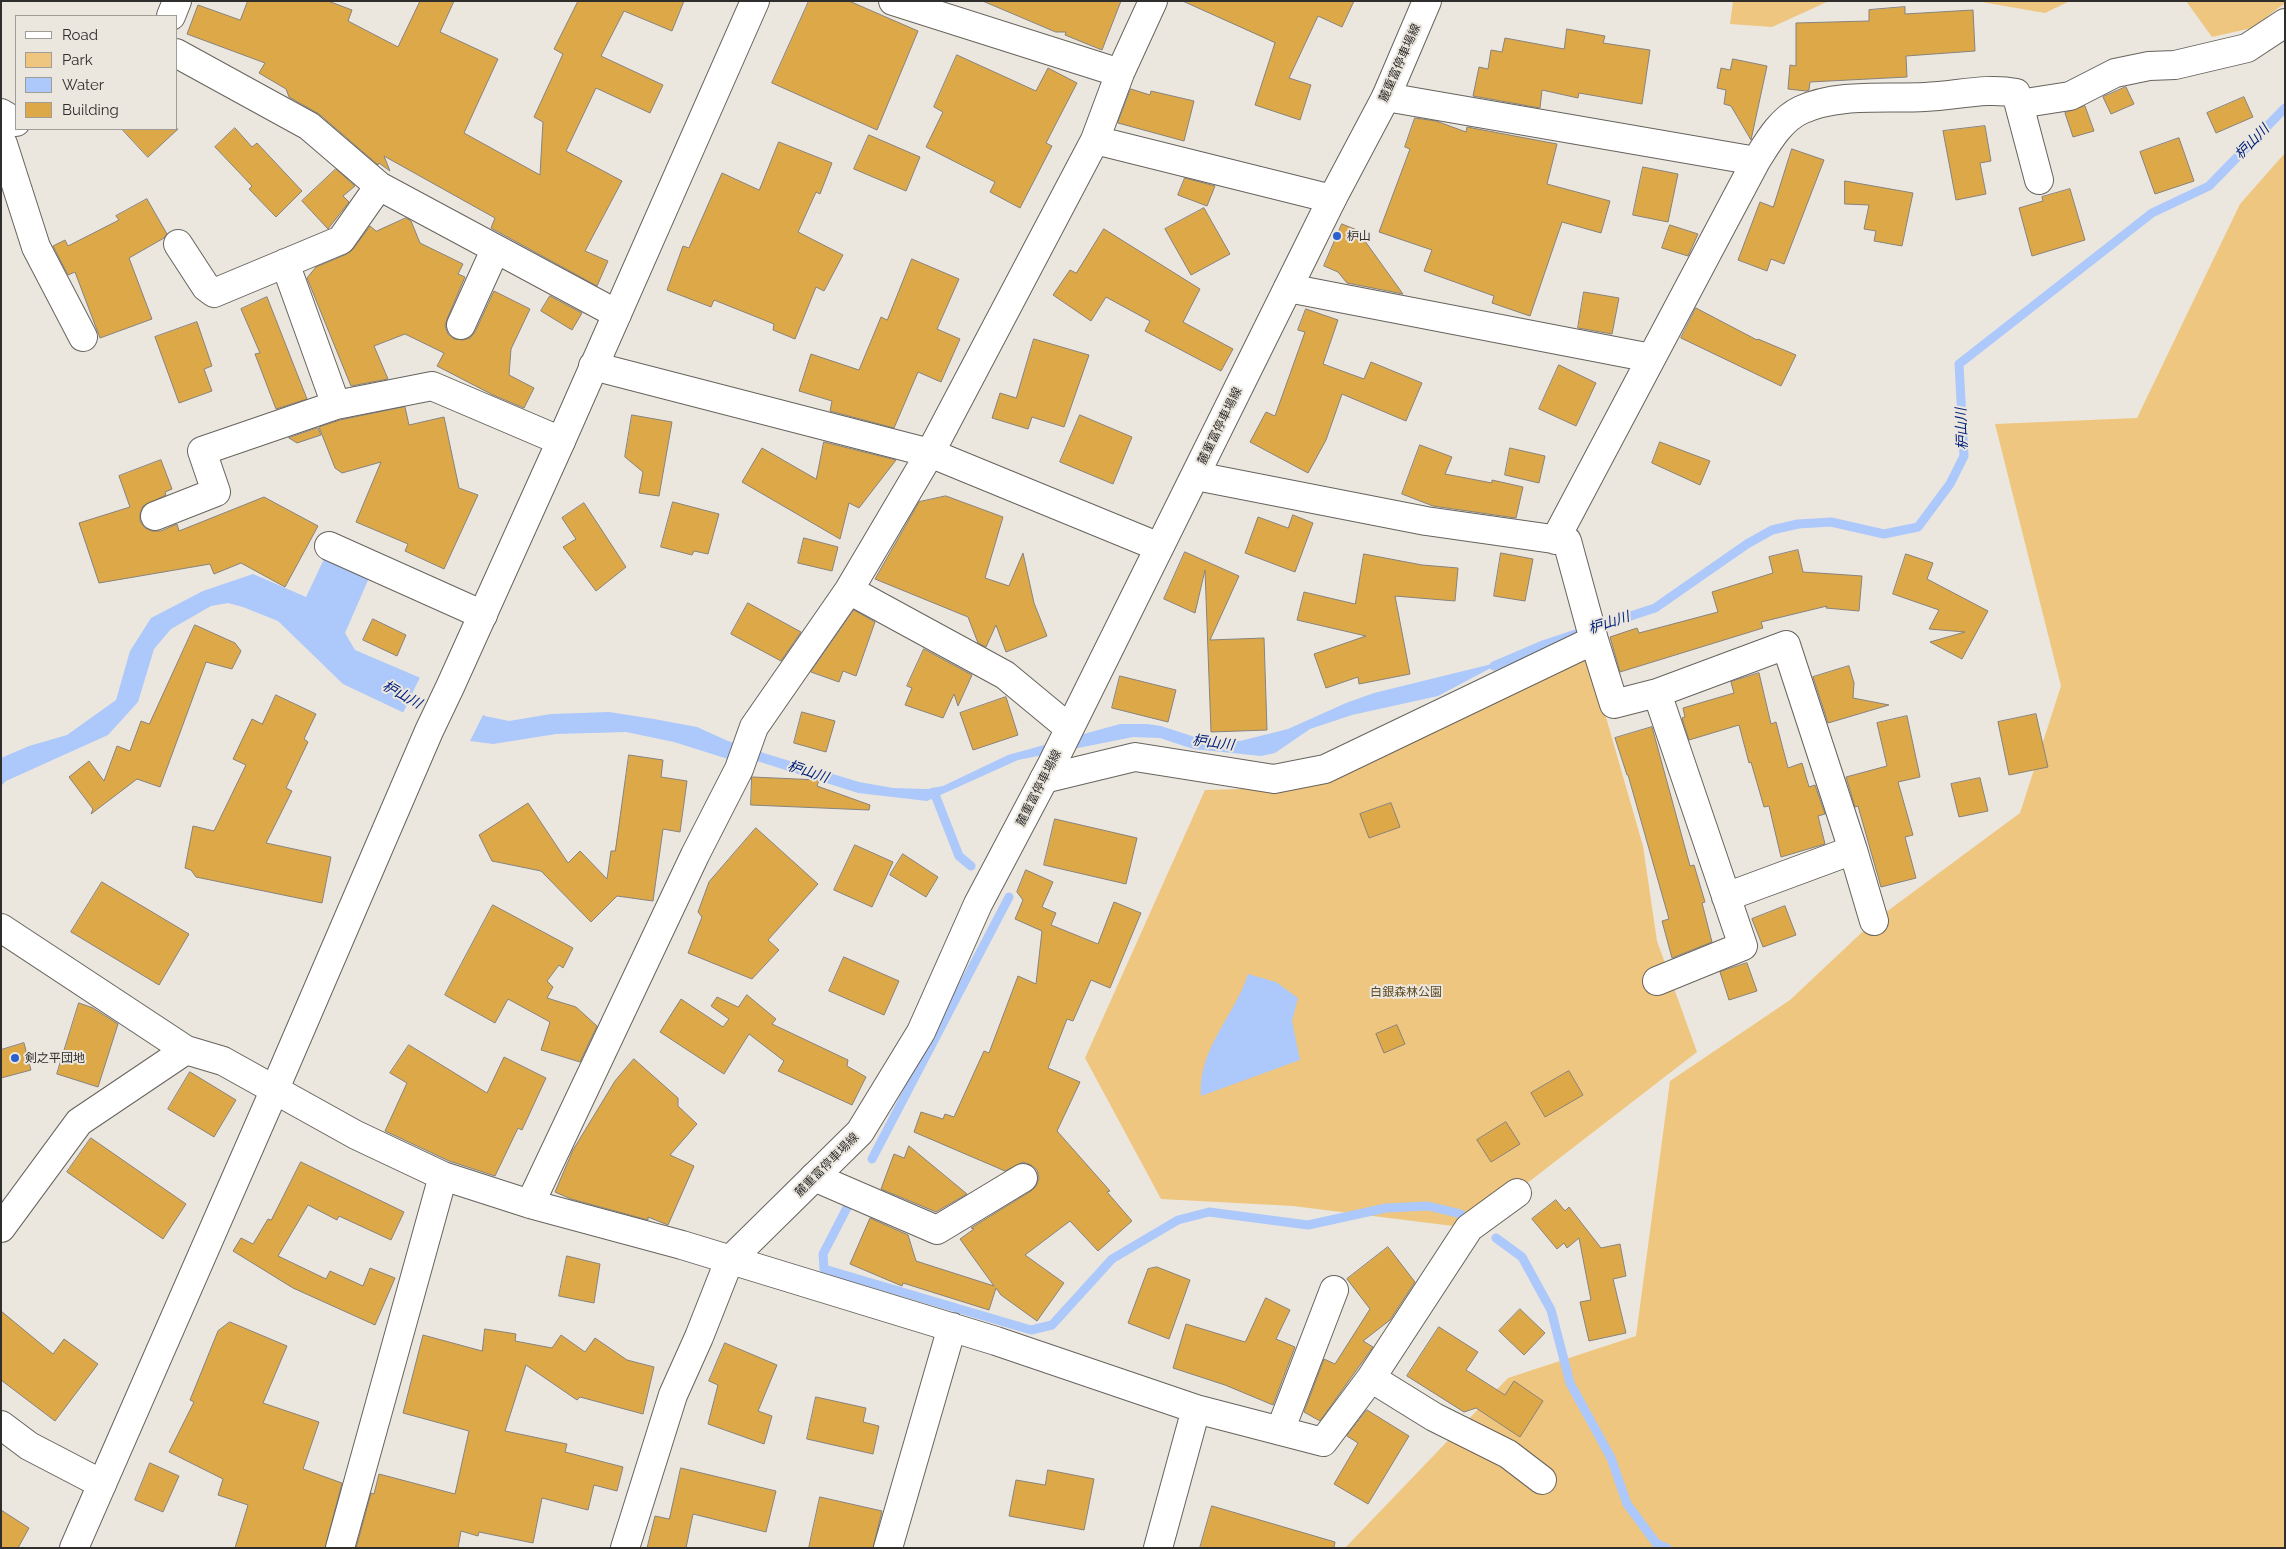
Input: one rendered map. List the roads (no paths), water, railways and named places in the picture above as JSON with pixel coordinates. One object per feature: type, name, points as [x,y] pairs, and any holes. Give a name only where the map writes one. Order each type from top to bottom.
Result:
[{"type":"street","points":[[171,15],[177,1]]},
{"type":"street","points":[[74,1548],[429,731],[561,442],[755,1]]},
{"type":"street","points":[[893,1],[1120,73]]},
{"type":"street","points":[[530,1204],[695,855],[739,769],[754,727],[849,590],[930,453],[1095,140],[1120,73],[1153,1]]},
{"type":"street","name":"麓重富停車場線","points":[[625,1548],[673,1395],[699,1337],[729,1261],[786,1207],[860,1132],[921,1032],[978,904],[1048,771],[1332,199],[1386,97],[1427,1]]},
{"type":"street","points":[[2019,104],[2070,96],[2115,72],[2149,66],[2175,65],[2247,48],[2285,23]]},
{"type":"street","points":[[178,54],[309,126],[379,186],[617,314]]},
{"type":"street","points":[[1555,540],[1756,161],[1776,130],[1799,111],[1826,101],[1927,97],[1999,90],[2016,93],[2039,180]]},
{"type":"street","points":[[1386,97],[1756,161]]},
{"type":"street","points":[[1,113],[10,135],[36,247],[83,337]]},
{"type":"street","points":[[1095,140],[1332,199]]},
{"type":"street","points":[[178,244],[206,287],[214,292],[341,240],[379,186]]},
{"type":"street","points":[[461,325],[495,250]]},
{"type":"street","points":[[285,263],[336,405]]},
{"type":"street","points":[[1288,288],[1652,358]]},
{"type":"street","points":[[593,366],[930,453],[1159,547]]},
{"type":"street","points":[[155,516],[216,492],[202,451],[336,405],[432,386],[561,442]]},
{"type":"street","points":[[1196,476],[1426,521],[1567,541],[1614,704],[1658,693],[1786,645],[1853,850],[1874,922]]},
{"type":"street","points":[[329,546],[483,615]]},
{"type":"street","points":[[849,590],[1005,675],[1069,728]]},
{"type":"street","points":[[1048,771],[1135,757],[1274,780],[1324,770],[1594,638]]},
{"type":"street","points":[[1657,982],[1743,946],[1658,693]]},
{"type":"street","points":[[1726,897],[1853,850]]},
{"type":"street","points":[[1,928],[186,1050],[222,1061],[356,1135],[443,1176],[530,1204],[682,1245],[729,1261],[952,1327],[1196,1409],[1324,1442],[1371,1378],[1468,1228],[1517,1193]]},
{"type":"street","points":[[1,1228],[79,1122],[186,1050]]},
{"type":"street","points":[[340,1548],[443,1176]]},
{"type":"street","points":[[814,1177],[937,1230],[1023,1178]]},
{"type":"street","points":[[1280,1431],[1334,1290]]},
{"type":"street","points":[[888,1548],[952,1327]]},
{"type":"street","points":[[1371,1378],[1434,1417],[1508,1454],[1542,1480]]},
{"type":"street","points":[[1158,1548],[1196,1409]]},
{"type":"street","points":[[1,1424],[29,1446],[102,1484]]},
{"type":"water","points":[[326,555],[369,578],[345,633],[355,650],[423,679],[485,716],[509,721],[551,714],[609,712],[654,719],[697,727],[728,741],[767,754],[859,782],[893,788],[928,789],[943,786],[1008,755],[1120,724],[1147,724],[1161,726],[1198,738],[1240,741],[1288,729],[1346,703],[1374,693],[1504,661],[1438,696],[1352,715],[1310,729],[1275,753],[1261,756],[1193,749],[1160,738],[1133,737],[1018,760],[927,801],[858,793],[757,761],[728,759],[674,742],[626,732],[556,734],[493,744],[470,741],[343,684],[278,621],[228,603],[211,606],[171,629],[154,649],[138,702],[108,735],[6,781],[1,786],[1,758],[29,746],[67,735],[116,700],[130,651],[151,618],[203,591],[253,574],[306,597]]},
{"type":"water","points":[[1248,974],[1276,982],[1298,998],[1292,1021],[1300,1060],[1201,1096],[1201,1079],[1205,1063]]},
{"type":"waterway","name":"枦山川","points":[[1594,628],[1655,608],[1747,544],[1772,530],[1798,524],[1831,522],[1884,534],[1918,527],[1950,484],[1964,456],[1959,364],[2152,213],[2209,186],[2285,108]]},
{"type":"waterway","name":"枦山川","points":[[1494,666],[1543,645],[1582,632]]},
{"type":"waterway","points":[[934,792],[959,856],[971,866]]},
{"type":"waterway","points":[[872,1159],[1009,897]]},
{"type":"waterway","points":[[851,1200],[823,1254],[824,1269],[1031,1330],[1052,1325],[1112,1259],[1178,1220],[1209,1212],[1308,1225],[1386,1208],[1428,1206],[1461,1214]]},
{"type":"waterway","points":[[1496,1238],[1522,1257],[1551,1310],[1570,1383],[1611,1458],[1627,1504],[1656,1543],[1667,1548]]},
{"type":"place","name":"枦山","points":[[1337,236]]},
{"type":"place","name":"剣之平団地","points":[[15,1058]]},
{"type":"park label","name":"白銀森林公園","points":[[1406,992]]}]
